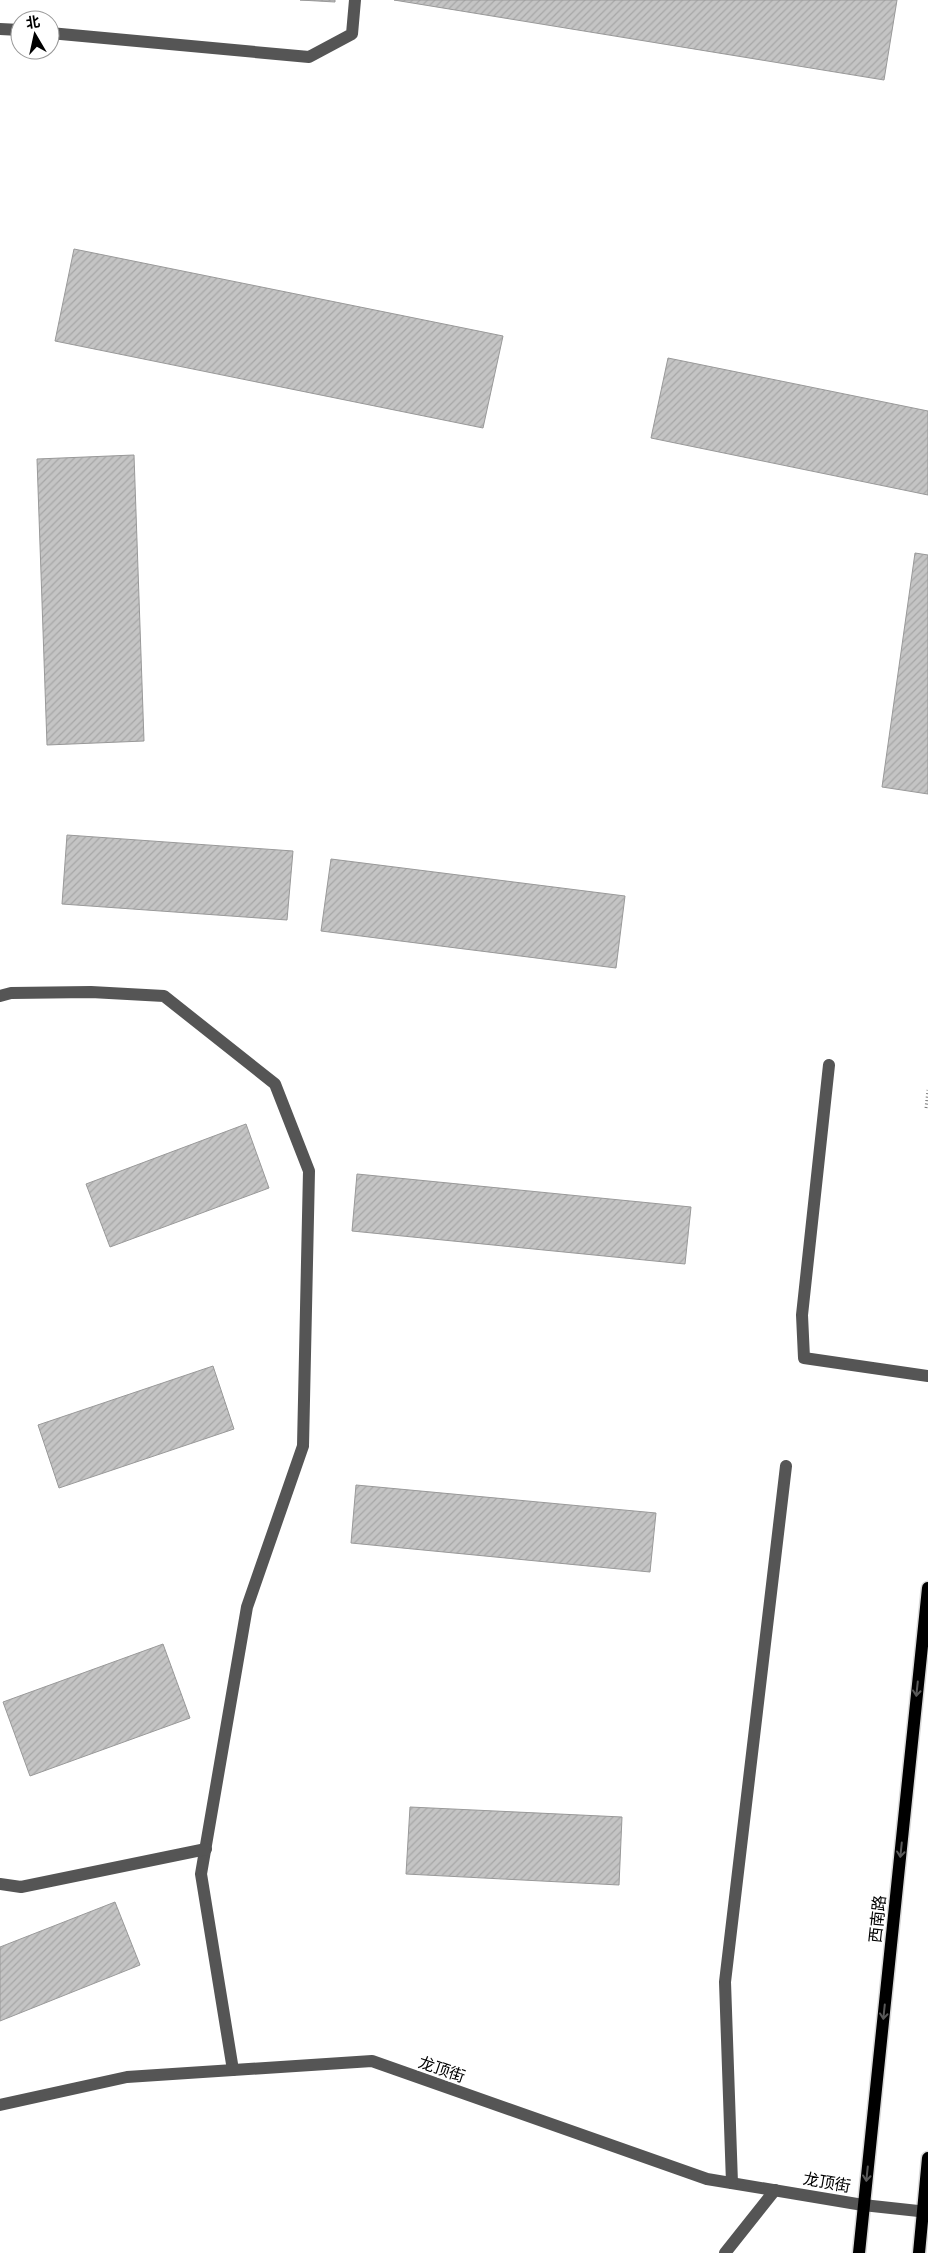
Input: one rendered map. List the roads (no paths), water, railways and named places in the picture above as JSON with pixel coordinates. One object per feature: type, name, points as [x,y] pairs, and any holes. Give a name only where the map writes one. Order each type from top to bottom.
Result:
[{"type":"main road","name":"西南路","points":[[859,2253],[928,1588]]},
{"type":"main road","points":[[919,2253],[925,2211],[928,2158]]},
{"type":"street","points":[[60,34],[309,57],[352,34],[355,0]]},
{"type":"street","points":[[0,996],[11,993],[91,992],[164,996],[275,1084],[309,1171],[303,1446],[248,1608],[201,1874],[232,2070]]},
{"type":"street","points":[[829,1066],[802,1314],[804,1358],[928,1376]]},
{"type":"street","points":[[732,2183],[725,1982],[786,1466]]},
{"type":"street","points":[[0,1884],[21,1886],[206,1849]]},
{"type":"street","name":"龙顶街","points":[[0,2105],[126,2077],[372,2061],[706,2179],[864,2205],[925,2211]]},
{"type":"street","points":[[725,2253],[775,2190]]}]
